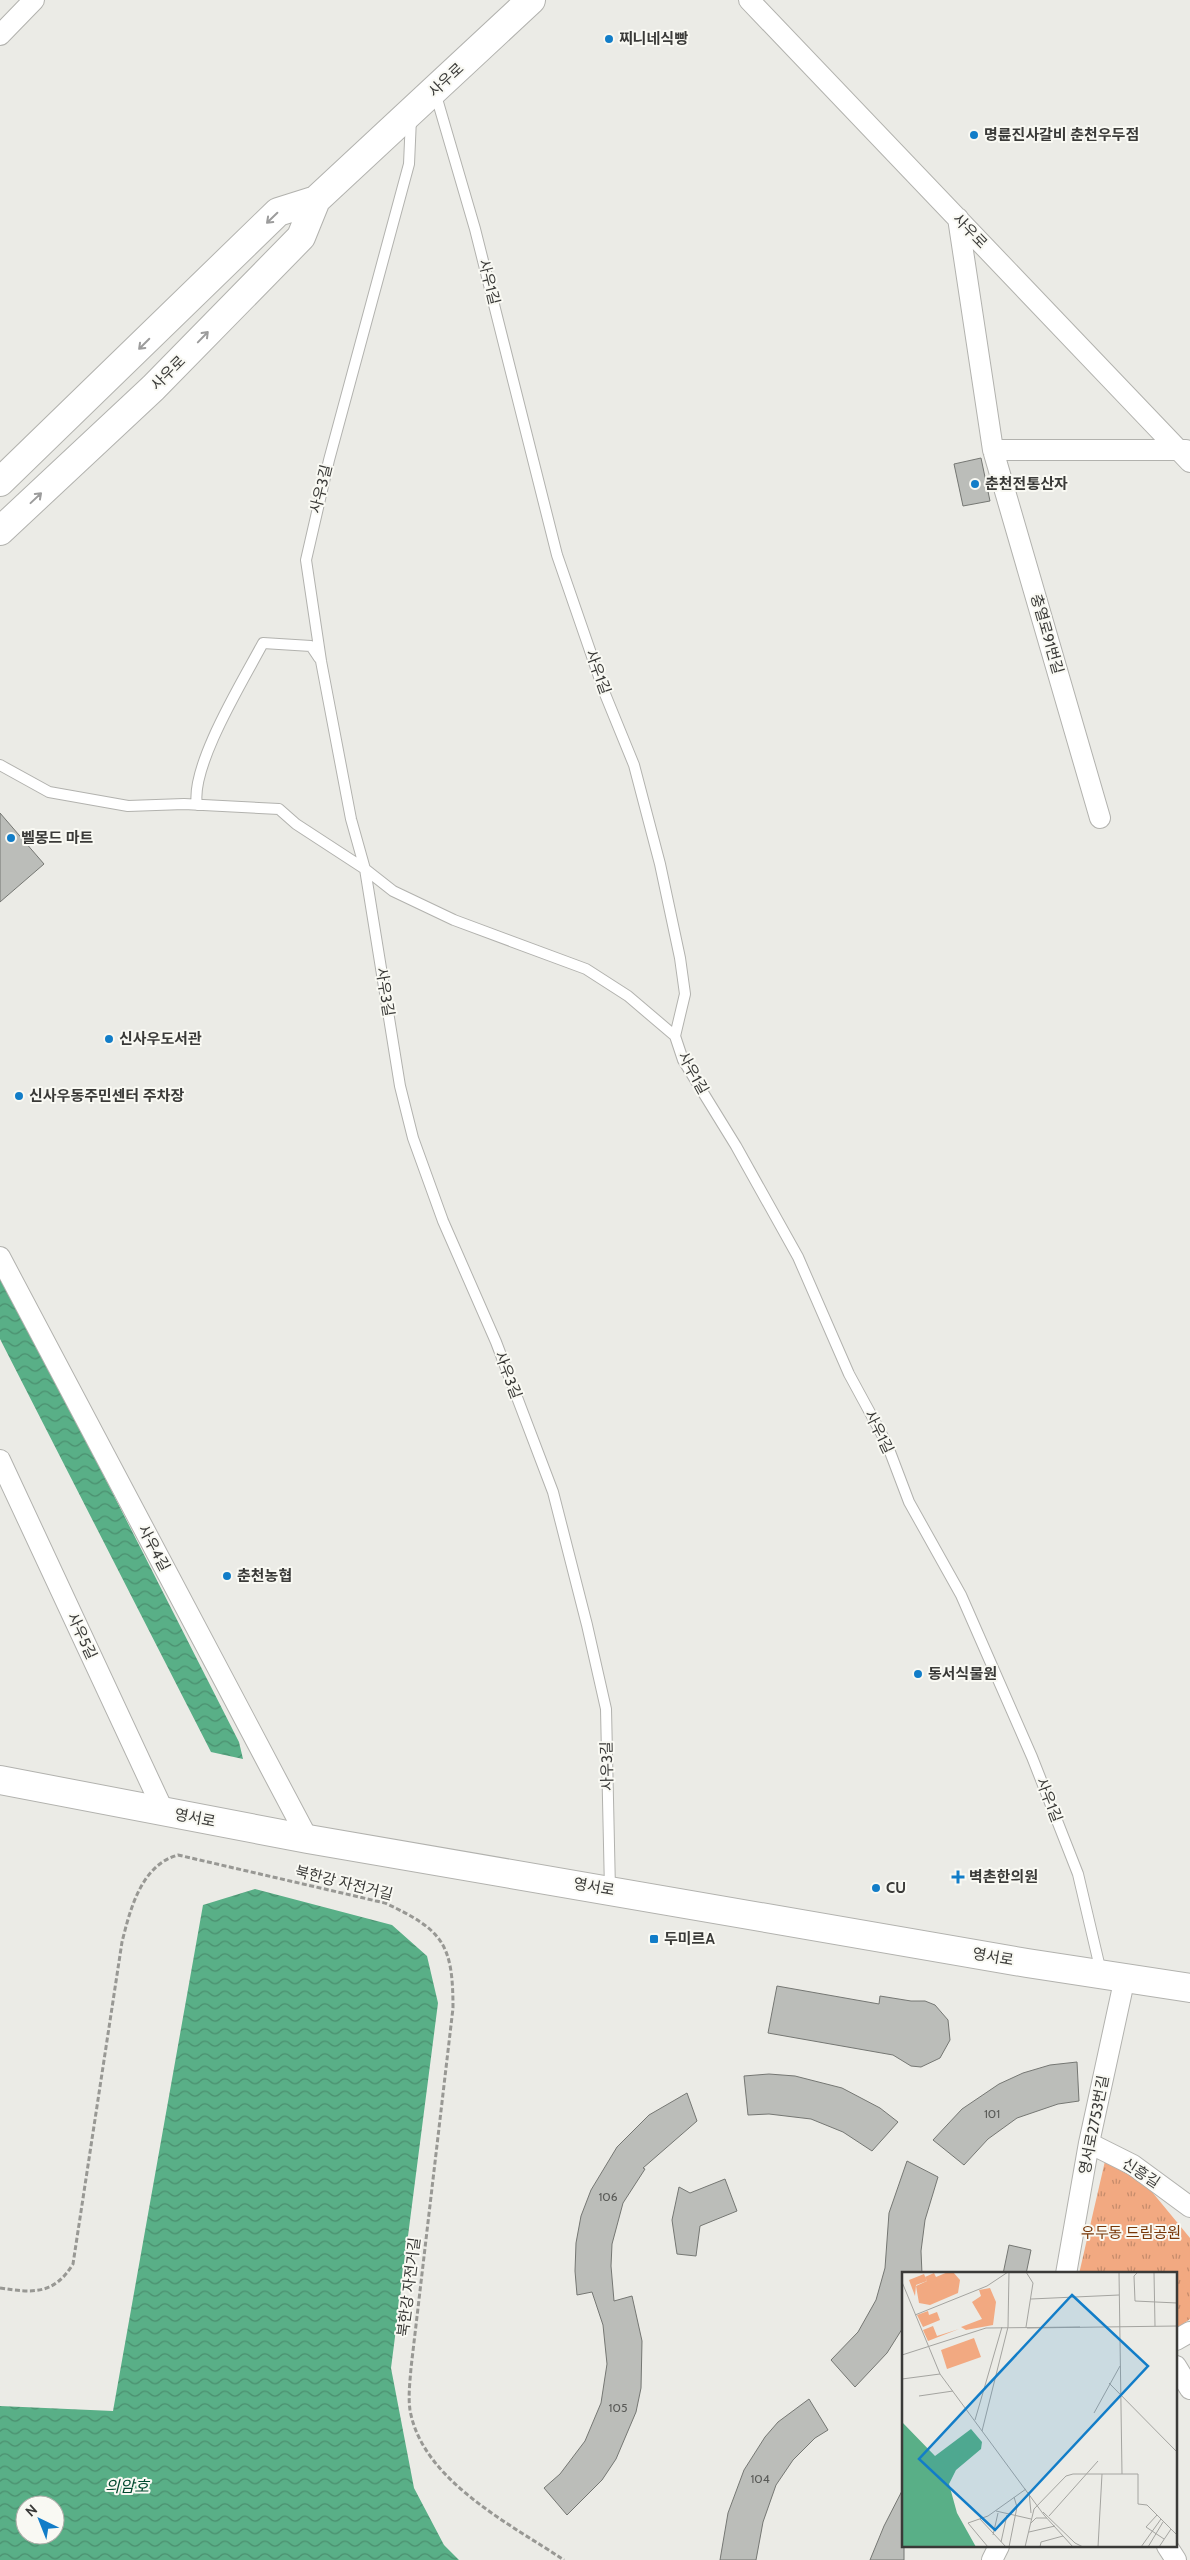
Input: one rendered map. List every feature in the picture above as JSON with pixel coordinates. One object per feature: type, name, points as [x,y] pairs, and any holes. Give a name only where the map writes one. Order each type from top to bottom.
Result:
[{"type":"street","points":[[0,34],[34,0]]},
{"type":"street","name":"사우로","points":[[0,531],[153,388],[301,237],[316,200],[531,0]]},
{"type":"street","name":"사우로","points":[[749,0],[1186,454]]},
{"type":"street","name":"사우로","points":[[0,482],[278,212],[316,200]]},
{"type":"street","name":"충열로91번길","points":[[958,218],[993,450],[1100,818]]},
{"type":"street","points":[[993,450],[1186,454]]},
{"type":"street","name":"사우4길","points":[[0,1257],[308,1839]]},
{"type":"street","name":"사우5길","points":[[0,1460],[164,1812]]},
{"type":"street","name":"영서로","points":[[0,1780],[308,1839],[1113,1976],[1183,1991]]},
{"type":"street","name":"영서로2753번길","points":[[1066,2272],[1089,2143],[1113,1976]]},
{"type":"street","name":"신흥길","points":[[1089,2143],[1133,2165],[1190,2207]]},
{"type":"street","points":[[1178,2339],[1190,2332]]},
{"type":"street","points":[[1178,2369],[1190,2389]]},
{"type":"street","points":[[992,2560],[998,2548]]},
{"type":"street","points":[[1168,2548],[1176,2560]]},
{"type":"lane","name":"사우1길","points":[[434,91],[475,229],[557,555],[605,694],[634,765],[660,864],[685,994],[675,1036],[684,1060],[736,1146],[798,1258],[849,1374],[887,1444],[909,1502],[961,1595],[1032,1758],[1078,1874],[1113,1976]]},
{"type":"lane","name":"사우3길","points":[[411,112],[409,164],[328,460],[306,560],[321,661],[351,819],[365,869],[400,1086],[413,1138],[443,1221],[496,1342],[553,1492],[587,1625],[606,1709],[610,1890]]},
{"type":"lane","points":[[198,804],[196,794],[211,742],[263,643],[311,646],[321,661]]},
{"type":"lane","points":[[0,765],[49,792],[128,806],[198,804],[279,809],[296,824],[365,869],[393,891],[454,920],[586,969],[628,996],[675,1036]]},
{"type":"path","name":"북한강 자전거길","points":[[0,2288],[38,2292],[55,2285],[67,2275],[73,2264],[122,1942],[138,1893],[156,1866],[166,1858],[178,1855],[385,1903],[412,1915],[442,1940],[449,1958],[453,1979],[453,2008],[410,2376],[410,2410],[421,2441],[434,2462],[451,2480],[476,2501],[564,2560]]},
{"type":"green space","name":"우두동 드림공원","points":[[1105,2161],[1134,2170],[1190,2238],[1190,2319],[1178,2328],[1178,2272],[1079,2272]]},
{"type":"water","points":[[0,1271],[239,1742],[243,1759],[211,1752],[0,1339]]},
{"type":"water","name":"의암호","points":[[255,1889],[392,1925],[427,1956],[438,2003],[391,2368],[414,2488],[444,2545],[459,2560],[0,2560],[0,2406],[113,2411],[203,1905]]},
{"type":"building","points":[[981,458],[990,501],[963,506],[954,464]]},
{"type":"building","name":"벨몽드 마트","points":[[0,813],[44,864],[0,902]]},
{"type":"building","points":[[777,1986],[879,2004],[880,1996],[911,2001],[925,2001],[935,2005],[948,2020],[950,2040],[940,2058],[921,2067],[911,2066],[893,2055],[768,2033]]},
{"type":"building","points":[[1077,2062],[1079,2101],[1058,2104],[1017,2118],[988,2139],[964,2165],[933,2140],[962,2109],[999,2084],[1023,2073],[1050,2065]]},
{"type":"building","points":[[769,2074],[795,2076],[842,2088],[880,2108],[898,2122],[872,2151],[843,2132],[811,2119],[769,2114],[748,2115],[744,2076]]},
{"type":"building","points":[[687,2093],[697,2121],[643,2168],[645,2169],[623,2203],[612,2244],[611,2266],[614,2301],[632,2296],[642,2341],[641,2388],[636,2412],[616,2459],[602,2480],[567,2515],[544,2488],[560,2474],[585,2441],[601,2403],[607,2364],[603,2325],[592,2292],[577,2295],[575,2271],[576,2243],[581,2216],[591,2190],[617,2147],[649,2115]]},
{"type":"building","points":[[907,2161],[938,2177],[925,2220],[921,2251],[922,2272],[902,2272],[902,2329],[887,2353],[855,2387],[831,2360],[858,2332],[876,2300],[885,2268],[889,2213]]},
{"type":"building","points":[[725,2179],[737,2211],[700,2226],[696,2256],[677,2254],[672,2220],[679,2187],[690,2193]]},
{"type":"building","points":[[1009,2245],[1031,2250],[1026,2272],[1003,2272]]},
{"type":"building","points":[[809,2399],[828,2430],[815,2438],[793,2460],[776,2485],[763,2522],[756,2560],[720,2560],[728,2513],[744,2470],[765,2437],[778,2422]]},
{"type":"building","points":[[902,2491],[902,2548],[904,2548],[904,2560],[870,2560],[884,2526]]},
{"type":"place","name":"찌니네식빵","points":[[609,39]]},
{"type":"place","name":"명륜진사갈비 춘천우두점","points":[[974,135]]},
{"type":"place","name":"춘천전통산자","points":[[975,484]]},
{"type":"place","name":"벨몽드 마트","points":[[11,838]]},
{"type":"place","name":"신사우도서관","points":[[109,1039]]},
{"type":"place","name":"신사우동주민센터 주차장","points":[[19,1096]]},
{"type":"place","name":"춘천농협","points":[[227,1576]]},
{"type":"place","name":"동서식물원","points":[[918,1674]]},
{"type":"place","name":"벽촌한의원","points":[[958,1877]]},
{"type":"place","name":"CU","points":[[876,1888]]},
{"type":"place","name":"두미르A","points":[[654,1939]]}]
